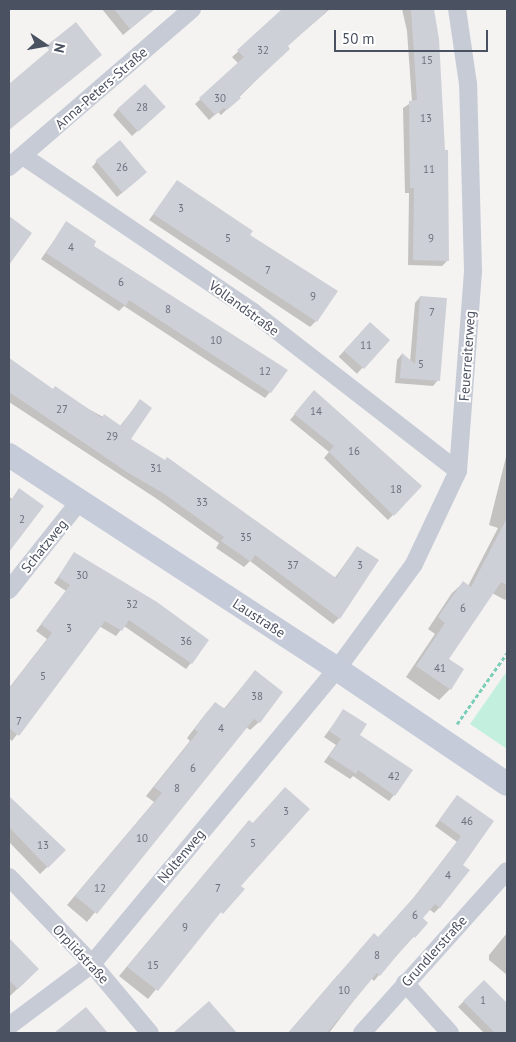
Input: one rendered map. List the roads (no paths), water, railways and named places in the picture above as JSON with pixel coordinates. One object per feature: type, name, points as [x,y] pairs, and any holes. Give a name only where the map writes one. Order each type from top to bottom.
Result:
[{"type":"street","name":"Anna-Peters-Straße","points":[[9,167],[192,9]]},
{"type":"street","name":"Feuerreiterweg","points":[[337,669],[414,564],[458,472],[473,271],[468,84],[458,9]]},
{"type":"street","name":"Vollandstraße","points":[[23,156],[253,312],[458,472]]},
{"type":"street","name":"Laustraße","points":[[9,455],[337,669],[507,784]]},
{"type":"street","name":"Schatzweg","points":[[9,590],[79,502]]},
{"type":"street","name":"Noltenweg","points":[[9,1026],[92,964],[337,669]]},
{"type":"street","name":"Grundlerstraße","points":[[362,1033],[507,871]]},
{"type":"street","name":"Orplidstraße","points":[[9,877],[92,964],[150,1033]]},
{"type":"street","points":[[405,983],[450,1033]]}]
